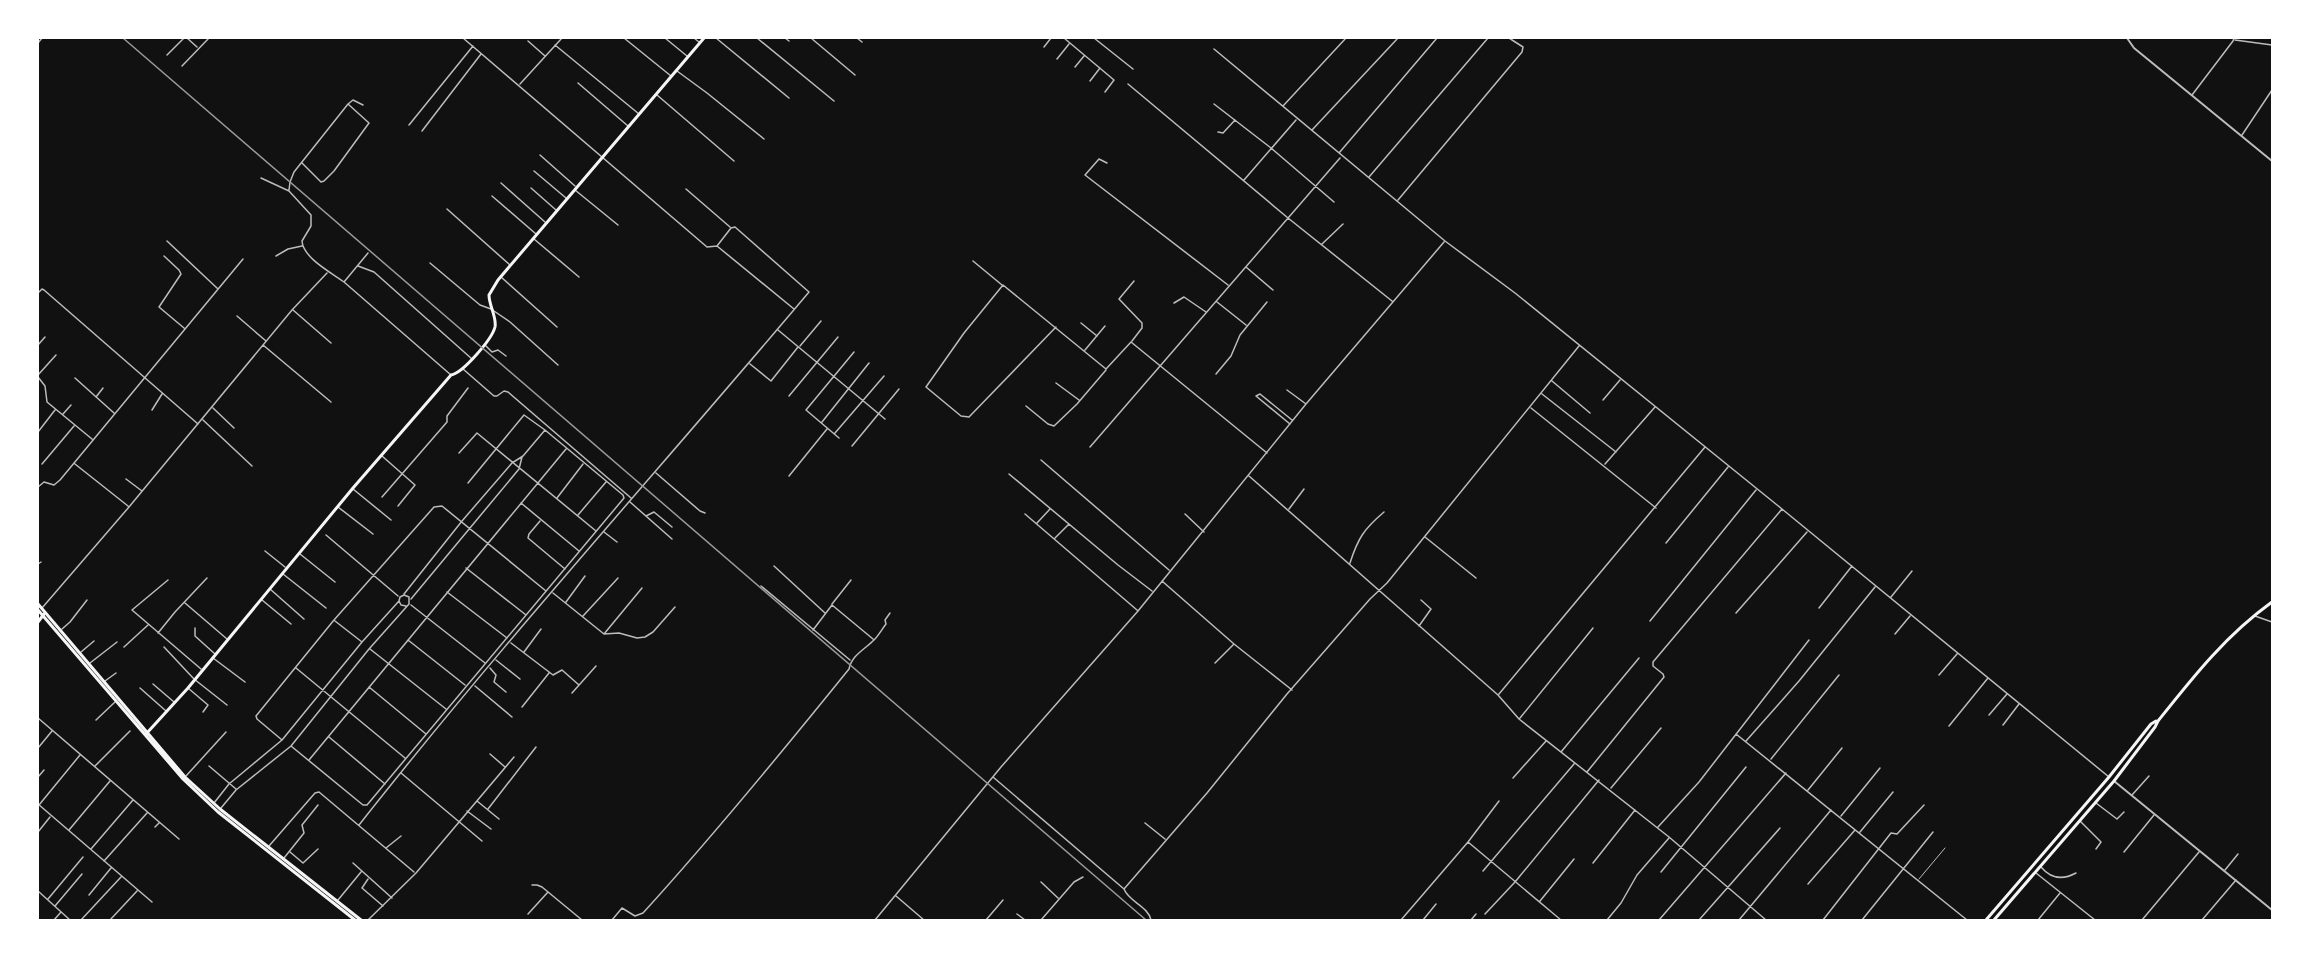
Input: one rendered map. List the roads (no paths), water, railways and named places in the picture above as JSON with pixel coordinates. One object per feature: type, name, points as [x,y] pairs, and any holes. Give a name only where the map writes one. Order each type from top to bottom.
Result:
[{"type":"main road","points":[[146,734],[188,688],[353,488],[452,375],[457,374],[472,359],[492,334],[495,326],[490,292],[575,188],[704,38]]},
{"type":"main road","points":[[1994,921],[2114,781],[2211,655],[2254,615],[2272,602]]},
{"type":"main road","points":[[38,604],[39,610],[80,652],[183,779],[218,812],[356,921]]},
{"type":"main road","points":[[38,622],[44,614]]},
{"type":"main road","points":[[44,614],[116,701],[185,777],[220,809],[361,921]]},
{"type":"main road","points":[[1986,921],[2109,777],[2151,724],[2158,721]]},
{"type":"main road","points":[[2067,827],[2071,831]]},
{"type":"street","points":[[38,43],[42,38]]},
{"type":"street","points":[[167,55],[185,38],[198,49]]},
{"type":"street","points":[[182,66],[209,38]]},
{"type":"street","points":[[463,38],[706,247],[717,246],[794,310]]},
{"type":"street","points":[[520,85],[562,38]]},
{"type":"street","points":[[624,38],[672,76]]},
{"type":"street","points":[[665,38],[688,57]]},
{"type":"street","points":[[694,38],[700,43]]},
{"type":"street","points":[[716,38],[789,98]]},
{"type":"street","points":[[757,38],[834,101]]},
{"type":"street","points":[[785,38],[789,41]]},
{"type":"street","points":[[811,38],[855,75]]},
{"type":"street","points":[[857,38],[862,42]]},
{"type":"street","points":[[1044,47],[1051,38]]},
{"type":"street","points":[[1064,38],[1114,80],[1105,92]]},
{"type":"street","points":[[1094,38],[1133,69]]},
{"type":"street","points":[[1282,107],[1346,38]]},
{"type":"street","points":[[1311,131],[1398,38]]},
{"type":"street","points":[[1339,154],[1437,38]]},
{"type":"street","points":[[1369,178],[1488,38]]},
{"type":"street","points":[[1397,201],[1522,52],[1523,47],[1509,38]]},
{"type":"street","points":[[2127,38],[2134,48],[2272,160]]},
{"type":"street","points":[[2192,95],[2234,39],[2272,45]]},
{"type":"street","points":[[528,41],[546,57]]},
{"type":"street","points":[[1057,59],[1070,43]]},
{"type":"street","points":[[555,45],[640,114]]},
{"type":"street","points":[[409,125],[473,46]]},
{"type":"street","points":[[1214,49],[1445,241],[1621,379],[2109,777]]},
{"type":"street","points":[[422,131],[482,53]]},
{"type":"street","points":[[1076,67],[1084,55]]},
{"type":"street","points":[[1090,81],[1100,68]]},
{"type":"street","points":[[676,71],[764,139]]},
{"type":"street","points":[[578,83],[629,126]]},
{"type":"street","points":[[1128,84],[1288,218],[1393,301]]},
{"type":"street","points":[[2242,135],[2272,90]]},
{"type":"street","points":[[656,94],[734,161]]},
{"type":"street","points":[[289,190],[290,182],[302,163],[348,104],[353,100],[363,105]]},
{"type":"street","points":[[302,163],[321,182],[324,182],[334,171],[369,123],[348,104]]},
{"type":"street","points":[[1215,104],[1334,202]]},
{"type":"street","points":[[1243,181],[1297,119]]},
{"type":"street","points":[[1218,132],[1223,133],[1236,120]]},
{"type":"street","points":[[540,155],[618,225]]},
{"type":"street","points":[[1090,447],[1342,156]]},
{"type":"street","points":[[1107,163],[1099,159],[1085,175],[1229,286]]},
{"type":"street","points":[[534,171],[566,199]]},
{"type":"street","points":[[261,178],[289,190],[300,200],[312,219],[302,246]]},
{"type":"street","points":[[501,183],[546,223]]},
{"type":"street","points":[[531,188],[557,211]]},
{"type":"street","points":[[359,825],[552,592],[809,292],[737,228],[731,228],[686,189]]},
{"type":"street","points":[[492,196],[579,277]]},
{"type":"street","points":[[447,209],[511,265]]},
{"type":"street","points":[[1322,245],[1343,224]]},
{"type":"street","points":[[717,246],[731,228]]},
{"type":"street","points":[[166,241],[218,289]]},
{"type":"street","points":[[875,921],[993,777],[1138,611],[1306,404],[1445,241]]},
{"type":"street","points":[[276,256],[288,249],[302,246]]},
{"type":"street","points":[[302,246],[327,273],[344,282],[452,375]]},
{"type":"street","points":[[344,282],[368,253]]},
{"type":"street","points":[[164,256],[181,274],[159,307],[185,329]]},
{"type":"street","points":[[38,487],[46,481],[56,484],[243,260]]},
{"type":"street","points":[[973,261],[1106,369]]},
{"type":"street","points":[[430,263],[480,305],[491,309],[510,322],[558,365]]},
{"type":"street","points":[[358,266],[374,272],[472,359]]},
{"type":"street","points":[[1245,267],[1273,290]]},
{"type":"street","points":[[39,610],[129,507],[292,310],[327,273]]},
{"type":"street","points":[[501,277],[557,327]]},
{"type":"street","points":[[1026,406],[1052,426],[1057,424],[1131,342],[1142,328],[1142,323],[1119,299],[1134,281]]},
{"type":"street","points":[[1003,285],[928,382],[926,387],[929,391],[961,416],[969,417],[1056,327]]},
{"type":"street","points":[[38,293],[44,290],[198,424]]},
{"type":"street","points":[[1174,303],[1184,297],[1207,312]]},
{"type":"street","points":[[1216,302],[1247,326]]},
{"type":"street","points":[[1216,374],[1231,356],[1247,326],[1267,302]]},
{"type":"street","points":[[292,310],[331,343]]},
{"type":"street","points":[[237,316],[267,341]]},
{"type":"street","points":[[748,363],[771,381],[820,321]]},
{"type":"street","points":[[1082,323],[1097,336]]},
{"type":"street","points":[[1084,351],[1105,326]]},
{"type":"street","points":[[777,329],[885,419]]},
{"type":"street","points":[[38,345],[45,337]]},
{"type":"street","points":[[789,396],[838,337]]},
{"type":"street","points":[[1131,342],[1267,453]]},
{"type":"street","points":[[484,344],[492,352],[498,350],[506,356]]},
{"type":"street","points":[[263,345],[331,402]]},
{"type":"street","points":[[1124,889],[1370,599],[1379,592],[1580,346]]},
{"type":"street","points":[[839,438],[806,410],[854,352]]},
{"type":"street","points":[[56,355],[38,376],[45,386],[46,400],[93,440]]},
{"type":"street","points":[[821,423],[869,363]]},
{"type":"street","points":[[463,369],[494,396],[504,391],[508,392],[632,498]]},
{"type":"street","points":[[835,434],[884,376]]},
{"type":"street","points":[[75,378],[115,414]]},
{"type":"street","points":[[1603,400],[1621,379]]},
{"type":"street","points":[[1552,381],[1590,413]]},
{"type":"street","points":[[1056,383],[1080,400]]},
{"type":"street","points":[[96,397],[103,388]]},
{"type":"street","points":[[382,497],[447,422],[447,416],[468,388]]},
{"type":"street","points":[[852,446],[899,389]]},
{"type":"street","points":[[1287,390],[1306,404]]},
{"type":"street","points":[[152,410],[163,393]]},
{"type":"street","points":[[1542,393],[1616,452]]},
{"type":"street","points":[[1290,424],[1256,396],[1260,394],[1293,420]]},
{"type":"street","points":[[62,415],[71,405]]},
{"type":"street","points":[[212,407],[234,428]]},
{"type":"street","points":[[1604,465],[1655,407]]},
{"type":"street","points":[[1530,408],[1656,508]]},
{"type":"street","points":[[38,432],[56,410]]},
{"type":"street","points":[[291,746],[364,805],[368,804],[624,499],[623,495],[524,415],[468,483]]},
{"type":"street","points":[[202,420],[252,466]]},
{"type":"street","points":[[42,464],[75,426]]},
{"type":"street","points":[[789,476],[828,428]]},
{"type":"street","points":[[400,597],[404,595],[462,520],[512,463],[523,456],[545,430]]},
{"type":"street","points":[[459,453],[477,433],[597,531]]},
{"type":"street","points":[[1498,695],[1705,447]]},
{"type":"street","points":[[309,760],[387,663],[567,449]]},
{"type":"street","points":[[381,456],[403,473],[415,486],[398,506]]},
{"type":"street","points":[[410,604],[410,599],[519,469],[523,456]]},
{"type":"street","points":[[1041,460],[1169,571]]},
{"type":"street","points":[[556,499],[584,463]]},
{"type":"street","points":[[74,464],[129,507]]},
{"type":"street","points":[[1666,543],[1728,466]]},
{"type":"street","points":[[656,472],[705,513]]},
{"type":"street","points":[[1009,474],[1153,591]]},
{"type":"street","points":[[1249,476],[1498,695],[1519,719],[1658,828],[1730,887],[1766,921]]},
{"type":"street","points":[[126,479],[142,491]]},
{"type":"street","points":[[578,516],[606,482]]},
{"type":"street","points":[[353,488],[391,520]]},
{"type":"street","points":[[1289,510],[1304,489]]},
{"type":"street","points":[[1650,621],[1756,489]]},
{"type":"street","points":[[630,501],[672,539]]},
{"type":"street","points":[[521,503],[580,552]]},
{"type":"street","points":[[282,740],[256,716],[334,620],[434,507],[442,506],[462,520],[547,592]]},
{"type":"street","points":[[337,507],[373,534]]},
{"type":"street","points":[[1036,523],[1050,508]]},
{"type":"street","points":[[1586,773],[1664,677],[1653,665],[1664,650],[1782,509]]},
{"type":"street","points":[[646,516],[654,512],[672,527]]},
{"type":"street","points":[[1350,564],[1359,537],[1365,528],[1384,512]]},
{"type":"street","points":[[1026,514],[1138,611]]},
{"type":"street","points":[[1185,514],[1204,531]]},
{"type":"street","points":[[541,519],[528,538],[566,569]]},
{"type":"street","points":[[1055,539],[1069,524]]},
{"type":"street","points":[[1736,613],[1808,531]]},
{"type":"street","points":[[603,532],[617,542]]},
{"type":"street","points":[[326,535],[400,597]]},
{"type":"street","points":[[1424,537],[1476,578]]},
{"type":"street","points":[[266,550],[286,568]]},
{"type":"street","points":[[299,553],[334,582]]},
{"type":"street","points":[[38,564],[41,561]]},
{"type":"street","points":[[774,566],[825,614]]},
{"type":"street","points":[[1819,608],[1852,566]]},
{"type":"street","points":[[466,568],[526,615]]},
{"type":"street","points":[[1891,597],[1912,571]]},
{"type":"street","points":[[282,573],[326,608]]},
{"type":"street","points":[[565,602],[585,576]]},
{"type":"street","points":[[158,634],[207,578]]},
{"type":"street","points":[[583,617],[618,578]]},
{"type":"street","points":[[168,580],[132,609],[202,670]]},
{"type":"street","points":[[813,631],[851,580]]},
{"type":"street","points":[[1162,580],[1234,644],[1292,690]]},
{"type":"street","points":[[761,586],[851,661]]},
{"type":"street","points":[[1746,741],[1799,681],[1876,586]]},
{"type":"street","points":[[270,588],[304,619]]},
{"type":"street","points":[[603,634],[642,588]]},
{"type":"street","points":[[447,591],[507,638]]},
{"type":"street","points":[[552,592],[603,634],[618,633],[637,638],[645,637],[654,632],[675,607]]},
{"type":"street","points":[[404,595],[410,599]]},
{"type":"street","points":[[214,803],[229,784],[282,740],[362,642],[399,602],[400,597]]},
{"type":"street","points":[[261,599],[291,624]]},
{"type":"street","points":[[61,630],[87,600]]},
{"type":"street","points":[[1419,626],[1431,609],[1421,600]]},
{"type":"street","points":[[184,602],[227,640]]},
{"type":"street","points":[[399,602],[406,606]]},
{"type":"street","points":[[410,604],[486,663]]},
{"type":"street","points":[[220,809],[236,790],[291,746],[369,649],[410,604]]},
{"type":"street","points":[[832,605],[874,640]]},
{"type":"street","points":[[635,916],[643,913],[704,846],[849,669],[851,661],[874,640],[886,624],[885,620],[890,613]]},
{"type":"street","points":[[1895,634],[1911,615]]},
{"type":"street","points":[[2254,615],[2272,622]]},
{"type":"street","points":[[334,620],[362,642]]},
{"type":"street","points":[[124,647],[148,625]]},
{"type":"street","points":[[195,628],[195,636],[244,682]]},
{"type":"street","points":[[1519,719],[1593,628]]},
{"type":"street","points":[[523,653],[542,629]]},
{"type":"street","points":[[407,639],[466,686]]},
{"type":"street","points":[[1658,828],[1699,782],[1809,640]]},
{"type":"street","points":[[80,652],[94,641]]},
{"type":"street","points":[[89,663],[117,642]]},
{"type":"street","points":[[510,643],[549,673],[554,676],[561,670],[579,685]]},
{"type":"street","points":[[1215,663],[1234,644]]},
{"type":"street","points":[[164,647],[194,680],[227,705]]},
{"type":"street","points":[[369,649],[446,710]]},
{"type":"street","points":[[1939,675],[1958,654]]},
{"type":"street","points":[[1560,752],[1639,658]]},
{"type":"street","points":[[496,660],[520,679]]},
{"type":"street","points":[[572,693],[596,666]]},
{"type":"street","points":[[295,667],[405,758]]},
{"type":"street","points":[[489,667],[496,675],[494,682],[506,692]]},
{"type":"street","points":[[104,682],[116,673]]},
{"type":"street","points":[[522,707],[549,673]]},
{"type":"street","points":[[1770,760],[1839,675]]},
{"type":"street","points":[[1949,726],[1989,677]]},
{"type":"street","points":[[153,684],[174,703]]},
{"type":"street","points":[[474,686],[512,717]]},
{"type":"street","points":[[369,687],[426,734]]},
{"type":"street","points":[[140,688],[167,712]]},
{"type":"street","points":[[188,688],[208,705],[203,712]]},
{"type":"street","points":[[1989,715],[2008,694]]},
{"type":"street","points":[[96,720],[116,701]]},
{"type":"street","points":[[2003,725],[2020,703]]},
{"type":"street","points":[[38,718],[179,839]]},
{"type":"street","points":[[1610,789],[1660,729]]},
{"type":"street","points":[[38,748],[52,730]]},
{"type":"street","points":[[94,766],[130,731]]},
{"type":"street","points":[[185,777],[226,732]]},
{"type":"street","points":[[1736,734],[1967,921]]},
{"type":"street","points":[[328,736],[385,784]]},
{"type":"street","points":[[1513,778],[1546,740]]},
{"type":"street","points":[[488,809],[536,747]]},
{"type":"street","points":[[1808,790],[1842,748]]},
{"type":"street","points":[[490,754],[504,767]]},
{"type":"street","points":[[81,755],[38,805],[152,902]]},
{"type":"street","points":[[368,921],[416,873],[514,757]]},
{"type":"street","points":[[1483,871],[1574,764]]},
{"type":"street","points":[[209,766],[236,790]]},
{"type":"street","points":[[1661,872],[1746,767]]},
{"type":"street","points":[[1840,817],[1880,768]]},
{"type":"street","points":[[38,777],[44,770]]},
{"type":"street","points":[[400,773],[482,841]]},
{"type":"street","points":[[1659,921],[1786,773]]},
{"type":"street","points":[[2131,796],[2149,776]]},
{"type":"street","points":[[993,777],[1124,889],[1127,895],[1148,913],[1151,921]]},
{"type":"street","points":[[68,830],[111,780]]},
{"type":"street","points":[[1485,914],[1515,882],[1599,780]]},
{"type":"street","points":[[2114,781],[2272,910]]},
{"type":"street","points":[[269,847],[318,792],[416,873]]},
{"type":"street","points":[[1859,832],[1893,792]]},
{"type":"street","points":[[91,850],[134,800]]},
{"type":"street","points":[[477,800],[499,819]]},
{"type":"street","points":[[1401,921],[1468,842],[1499,801]]},
{"type":"street","points":[[2096,802],[2117,819],[2124,812]]},
{"type":"street","points":[[284,859],[304,832],[302,825],[318,805]]},
{"type":"street","points":[[1824,921],[1891,833],[1897,834],[1924,805]]},
{"type":"street","points":[[1593,862],[1635,810]]},
{"type":"street","points":[[1739,921],[1831,810]]},
{"type":"street","points":[[104,861],[148,812]]},
{"type":"street","points":[[467,812],[490,829]]},
{"type":"street","points":[[2124,852],[2155,814]]},
{"type":"street","points":[[38,832],[51,816]]},
{"type":"street","points":[[2080,821],[2101,842],[2096,849]]},
{"type":"street","points":[[155,828],[159,822]]},
{"type":"street","points":[[1145,823],[1166,840]]},
{"type":"street","points":[[1700,921],[1780,828]]},
{"type":"street","points":[[1808,884],[1856,830]]},
{"type":"street","points":[[1862,921],[1933,832]]},
{"type":"street","points":[[387,848],[401,836]]},
{"type":"street","points":[[1607,921],[1621,903],[1637,875],[1669,837]]},
{"type":"street","points":[[1468,842],[1561,921]]},
{"type":"street","points":[[289,852],[303,863],[318,849]]},
{"type":"street","points":[[2142,921],[2200,851]]},
{"type":"street","points":[[2224,871],[2238,854]]},
{"type":"street","points":[[48,899],[83,857]]},
{"type":"street","points":[[1539,901],[1574,859]]},
{"type":"street","points":[[353,863],[392,898]]},
{"type":"street","points":[[2040,866],[2045,872],[2061,879],[2066,879],[2076,873]]},
{"type":"street","points":[[89,895],[111,868]]},
{"type":"street","points":[[337,901],[362,871]]},
{"type":"street","points":[[2036,872],[2095,921]]},
{"type":"street","points":[[55,906],[82,874]]},
{"type":"street","points":[[81,921],[121,876]]},
{"type":"street","points":[[1041,921],[1074,882],[1083,877]]},
{"type":"street","points":[[369,878],[362,888],[383,906]]},
{"type":"street","points":[[2202,921],[2236,880]]},
{"type":"street","points":[[1041,882],[1059,899]]},
{"type":"street","points":[[532,885],[539,885],[582,921]]},
{"type":"street","points":[[110,921],[137,890]]},
{"type":"street","points":[[38,892],[70,921]]},
{"type":"street","points":[[528,914],[548,892]]},
{"type":"street","points":[[2038,921],[2061,893]]},
{"type":"street","points":[[896,896],[924,921]]},
{"type":"street","points":[[986,921],[1003,900]]},
{"type":"street","points":[[1423,921],[1436,904]]},
{"type":"street","points":[[612,921],[622,908],[640,921]]},
{"type":"street","points":[[54,921],[61,912]]},
{"type":"street","points":[[1017,914],[1025,921]]},
{"type":"street","points":[[1471,921],[1476,914]]},
{"type":"street","points":[[1553,921],[1557,916]]},
{"type":"lane","points":[[1918,881],[1945,848]]},
{"type":"railway","points":[[123,38],[1146,920]]}]
